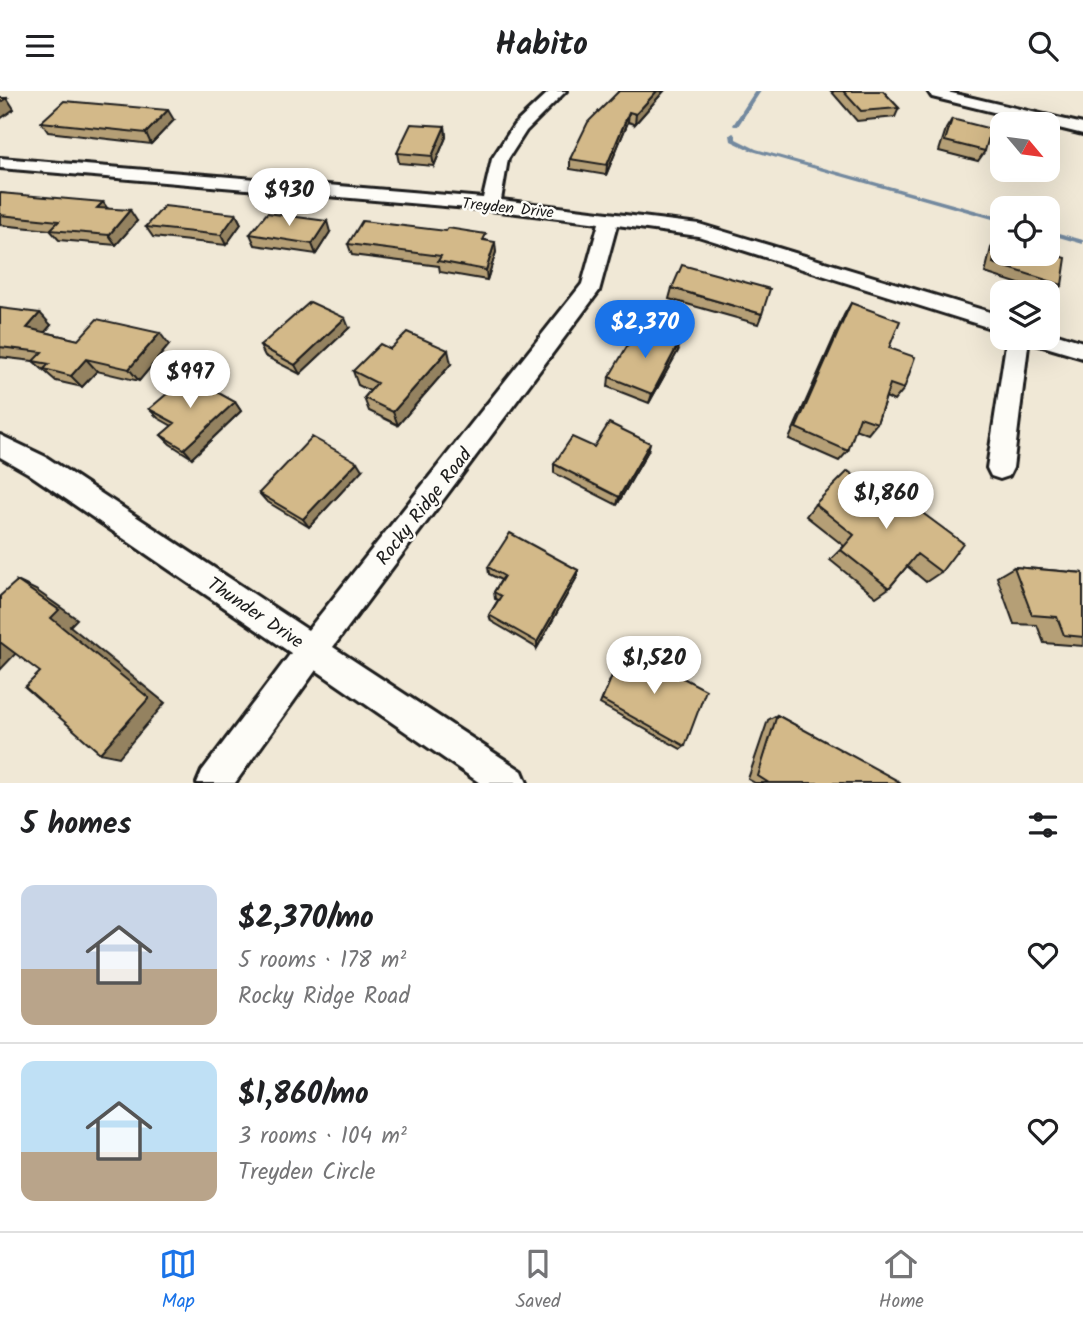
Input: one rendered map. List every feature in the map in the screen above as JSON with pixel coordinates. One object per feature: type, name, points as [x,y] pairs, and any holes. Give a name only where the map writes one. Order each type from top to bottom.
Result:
[{"type":"street","points":[[491,204],[500,159],[520,128],[559,91]]},
{"type":"street","points":[[935,91],[937,94],[1083,129]]},
{"type":"street","name":"Treyden Drive","points":[[0,163],[491,204],[699,230],[990,320]]},
{"type":"street","name":"Rocky Ridge Road","points":[[214,783],[312,650],[592,286],[609,219]]},
{"type":"street","points":[[1060,343],[1083,350]]},
{"type":"street","points":[[1000,468],[1016,350]]},
{"type":"street","name":"Thunder Drive","points":[[0,445],[37,465],[510,783]]},
{"type":"building","points":[[619,91],[657,91],[636,114],[629,112],[607,165],[570,159],[588,122]]},
{"type":"building","points":[[843,91],[883,91],[899,108],[861,111]]},
{"type":"building","points":[[64,101],[168,110],[146,133],[41,122]]},
{"type":"building","points":[[952,119],[990,129],[985,151],[945,141]]},
{"type":"building","points":[[411,124],[445,126],[432,156],[397,153]]},
{"type":"building","points":[[0,193],[103,202],[97,208],[130,210],[109,235],[50,230],[59,221],[0,215]]},
{"type":"building","points":[[164,206],[236,214],[221,235],[146,227]]},
{"type":"building","points":[[267,213],[327,221],[312,244],[250,234]]},
{"type":"building","points":[[362,221],[486,234],[483,240],[495,242],[486,270],[438,261],[441,256],[348,244]]},
{"type":"building","points":[[1060,256],[1066,258],[1062,285],[1060,280],[1046,280],[1002,266],[1060,266]]},
{"type":"building","points":[[682,265],[770,289],[762,314],[672,288]]},
{"type":"building","points":[[310,302],[345,318],[295,365],[260,346]]},
{"type":"building","points":[[851,303],[900,321],[889,348],[915,357],[904,389],[890,384],[877,423],[860,417],[848,451],[796,428]]},
{"type":"building","points":[[0,308],[40,313],[27,328],[78,340],[97,319],[160,333],[129,369],[86,359],[71,376],[44,369],[49,364],[33,361],[42,352],[0,347]]},
{"type":"building","points":[[639,326],[680,341],[652,394],[609,377]]},
{"type":"building","points":[[407,332],[448,350],[393,412],[364,398],[377,383],[353,371],[380,344],[390,349]]},
{"type":"building","points":[[188,376],[235,402],[184,449],[161,435],[175,423],[149,409]]},
{"type":"building","points":[[609,423],[650,443],[619,497],[554,464],[572,437],[594,447]]},
{"type":"building","points":[[312,437],[357,462],[303,519],[259,493]]},
{"type":"building","points":[[848,471],[902,511],[909,503],[963,543],[941,572],[917,554],[889,588],[841,550],[854,535],[815,504]]},
{"type":"building","points":[[510,533],[578,570],[537,642],[489,615],[501,596],[494,592],[504,576],[488,567]]},
{"type":"building","points":[[1014,567],[1083,573],[1083,637],[1064,635],[1057,617],[1032,615]]},
{"type":"building","points":[[17,581],[59,610],[51,618],[149,698],[100,753],[25,687],[40,672],[0,642],[0,596]]},
{"type":"building","points":[[624,647],[706,690],[685,746],[602,700]]},
{"type":"building","points":[[777,715],[900,782],[769,783],[758,776]]},
{"type":"waterway","points":[[736,125],[758,91]]},
{"type":"waterway","points":[[733,135],[733,140],[754,150],[990,216]]},
{"type":"waterway","points":[[1060,235],[1083,242]]}]
